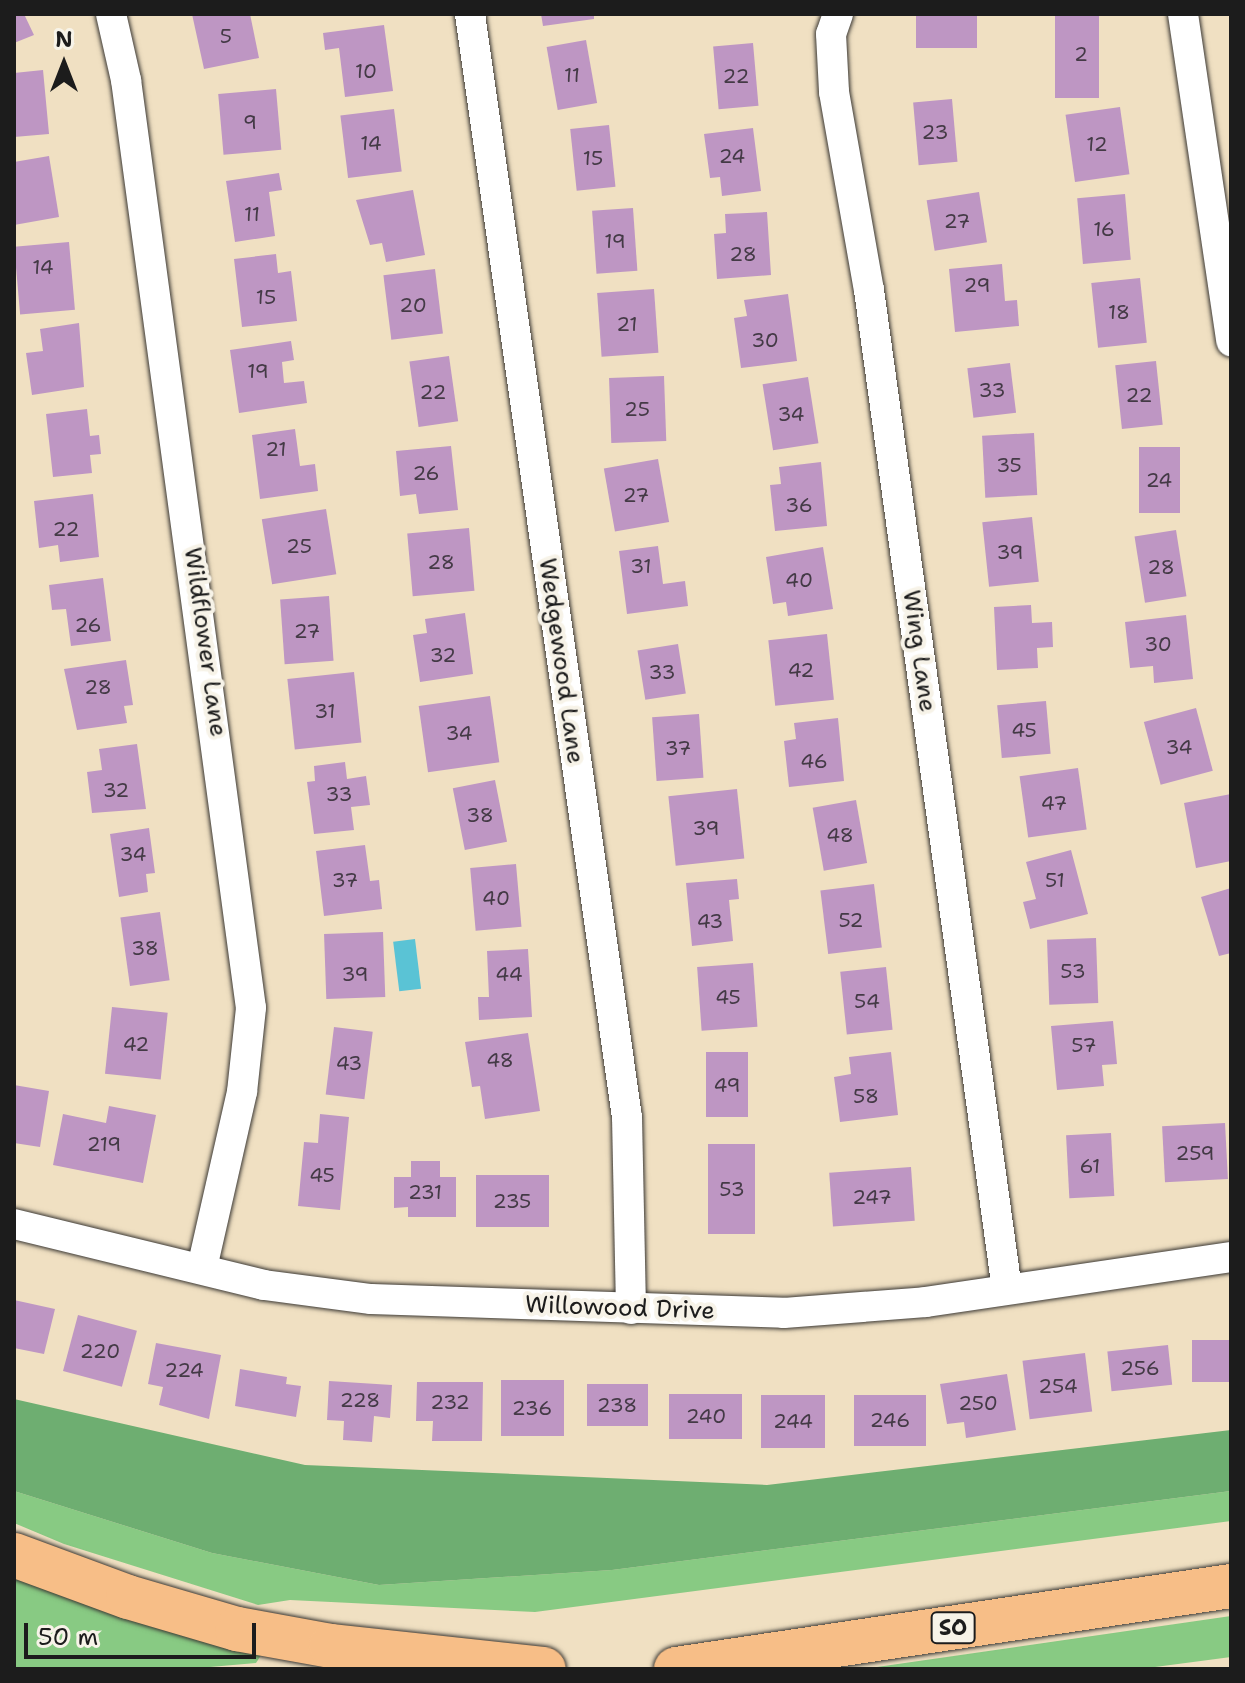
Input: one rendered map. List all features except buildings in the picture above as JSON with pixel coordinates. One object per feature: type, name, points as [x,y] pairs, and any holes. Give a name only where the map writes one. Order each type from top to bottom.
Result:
[{"type":"highway","points":[[14,1555],[128,1597],[237,1629],[331,1646],[544,1669]]},
{"type":"highway","name":"SO","points":[[676,1669],[1231,1586]]},
{"type":"street","name":"Wildflower Lane","points":[[111,14],[126,80],[251,1008],[242,1092],[202,1268]]},
{"type":"street","name":"Wedgewood Lane","points":[[470,14],[627,1117],[631,1309]]},
{"type":"street","name":"Wing Lane","points":[[838,14],[831,34],[834,92],[869,290],[1007,1290]]},
{"type":"street","points":[[1183,14],[1231,341]]},
{"type":"street","name":"Willowood Drive","points":[[14,1224],[264,1285],[371,1299],[631,1309],[784,1313],[1007,1290],[1231,1257]]},
{"type":"green space","points":[[14,1399],[305,1465],[767,1485],[1231,1430],[1231,1491],[612,1570],[379,1585],[212,1553],[14,1491]]},
{"type":"green space","points":[[14,1491],[212,1553],[379,1585],[612,1570],[1231,1491],[1231,1521],[535,1612],[290,1600],[258,1605],[64,1544],[14,1523]]},
{"type":"green space","points":[[14,1569],[265,1649],[256,1663],[210,1667],[14,1669]]},
{"type":"green space","points":[[1231,1616],[1231,1657],[1140,1669],[863,1669]]},
{"type":"water","points":[[415,939],[421,989],[399,991],[393,942]]}]
